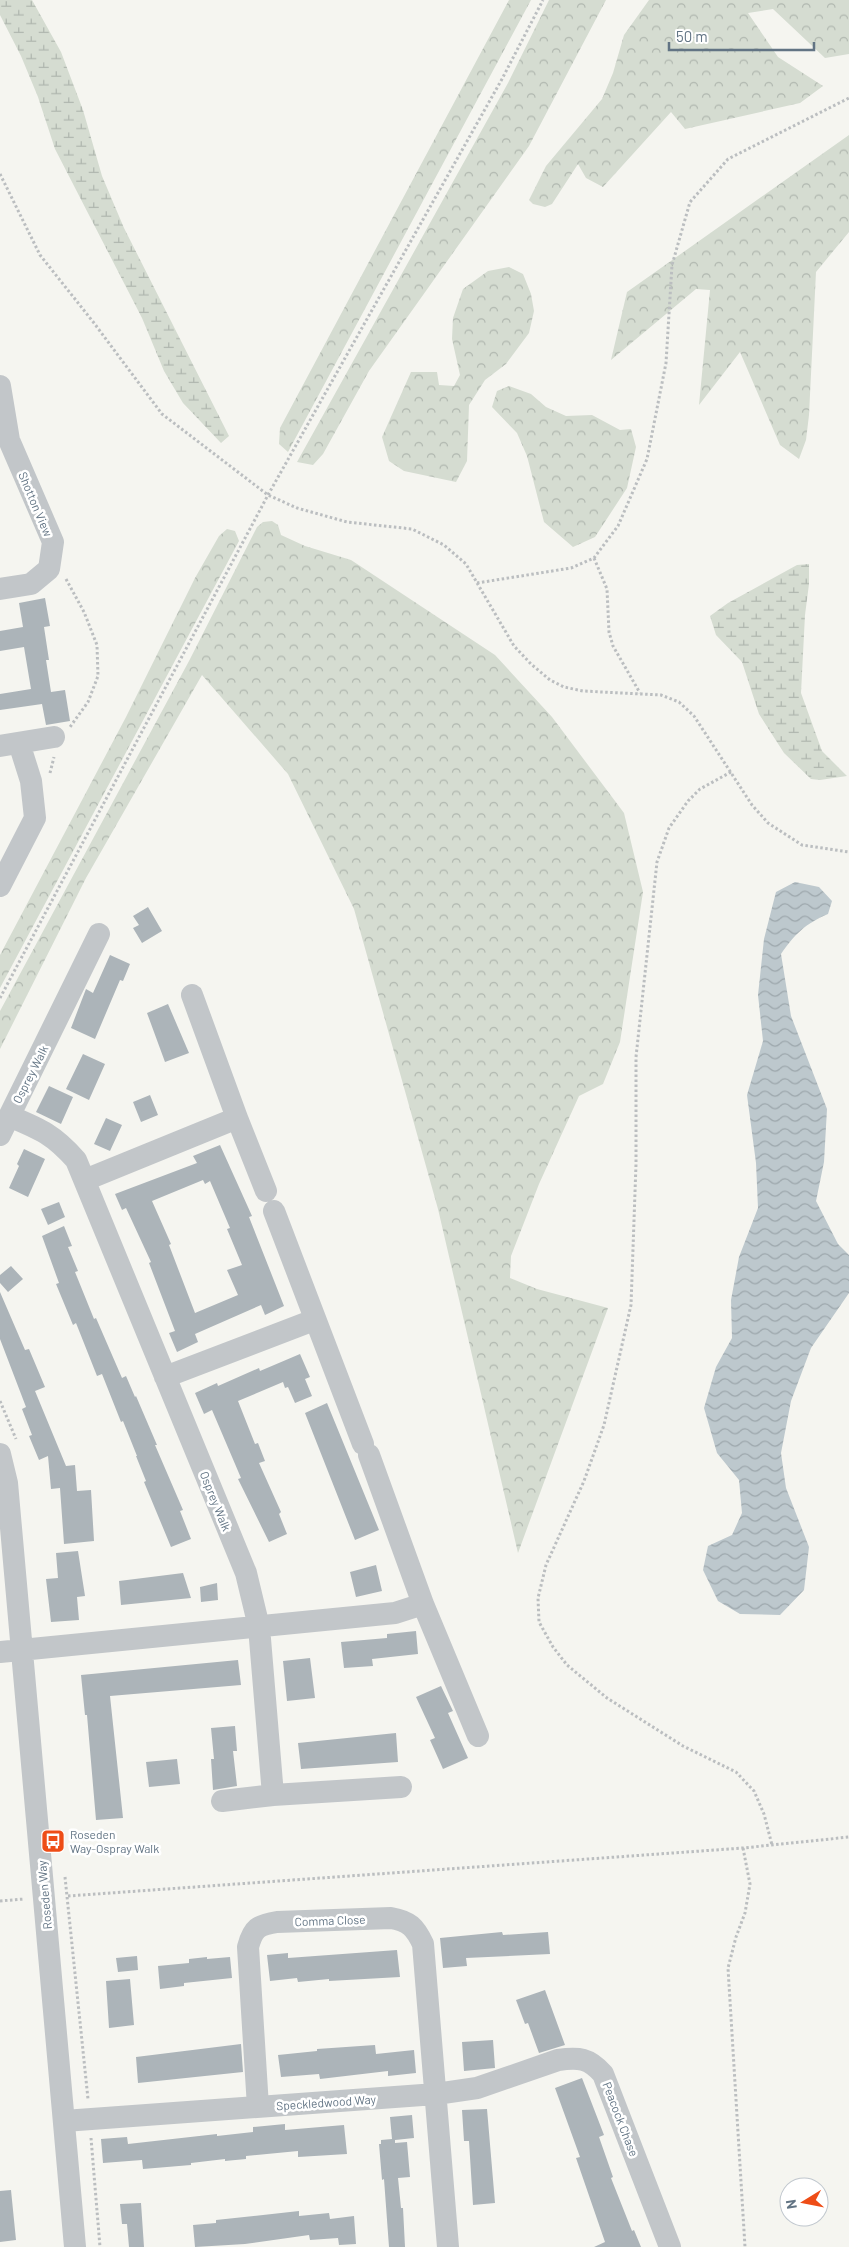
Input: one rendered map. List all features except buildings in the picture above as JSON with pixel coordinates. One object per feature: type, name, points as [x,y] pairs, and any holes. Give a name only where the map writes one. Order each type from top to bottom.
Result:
[{"type":"street","name":"Shotton View","points":[[0,386],[9,440],[52,542],[50,569]]},
{"type":"street","points":[[0,589],[31,584],[50,569]]},
{"type":"street","points":[[0,886],[35,818],[31,781],[10,744],[54,737]]},
{"type":"street","name":"Osprey Walk","points":[[99,934],[5,1126],[43,1131],[60,1142],[76,1160],[246,1573],[259,1627],[272,1795]]},
{"type":"street","points":[[192,995],[248,1147],[366,1450],[436,1638],[478,1736]]},
{"type":"street","points":[[84,1180],[237,1118]]},
{"type":"street","points":[[165,1377],[314,1320]]},
{"type":"street","name":"Roseden Way","points":[[0,1454],[7,1483],[11,1651],[44,1898],[76,2247]]},
{"type":"street","points":[[11,1651],[395,1613],[423,1604]]},
{"type":"street","points":[[222,1801],[272,1795],[401,1787]]},
{"type":"street","name":"Comma Close","points":[[258,2107],[248,1947],[251,1934],[262,1924],[277,1922],[391,1918],[406,1921],[417,1931],[423,1944],[436,2094]]},
{"type":"street","name":"Peacock Chase","points":[[436,2094],[477,2088],[558,2060],[585,2060],[595,2065],[604,2074],[670,2247]]},
{"type":"street","points":[[436,2094],[448,2247]]},
{"type":"street","name":"Speckledwood Way","points":[[64,2121],[436,2094]]},
{"type":"path","points":[[0,998],[268,495],[502,79],[543,0]]},
{"type":"path","points":[[477,583],[570,568],[594,558],[618,526],[648,459],[666,363],[672,265],[690,202],[728,160],[849,98]]},
{"type":"path","points":[[0,174],[40,255],[162,414],[268,495],[297,508],[347,522],[412,529],[444,545],[466,564],[492,612],[514,646],[530,664],[550,680],[564,688],[583,691],[661,695],[679,702],[694,716],[752,805],[768,823],[802,845],[849,852]]},
{"type":"path","points":[[594,558],[607,589],[609,632],[614,646],[640,694]]},
{"type":"path","points":[[48,782],[54,763],[54,737],[72,726],[88,702],[98,676],[98,645],[84,612],[63,573],[50,569]]},
{"type":"path","points":[[731,772],[700,789],[688,801],[669,828],[657,862],[636,1057],[636,1164],[631,1305],[604,1425],[584,1481],[546,1565],[538,1598],[540,1622],[553,1647],[567,1664],[607,1698],[640,1720],[669,1738],[736,1772],[754,1791],[764,1814],[772,1845]]},
{"type":"path","points":[[44,1898],[743,1848],[849,1837]]},
{"type":"path","points":[[743,1848],[750,1884],[745,1913],[736,1937],[728,1968],[745,2247]]},
{"type":"green space","points":[[0,0],[32,0],[61,52],[83,110],[102,176],[124,228],[229,436],[221,443],[183,403],[164,371],[142,318],[55,149],[38,97],[21,56],[0,15]]},
{"type":"green space","points":[[509,0],[531,0],[288,452],[279,444],[280,428]]},
{"type":"green space","points":[[549,0],[606,0],[529,146],[369,371],[323,454],[313,465],[297,462],[508,83]]},
{"type":"green space","points":[[649,0],[849,0],[849,54],[825,58],[773,9],[748,13],[778,57],[823,86],[800,103],[685,129],[671,112],[603,187],[586,178],[578,164],[552,204],[545,207],[533,204],[529,200],[546,166],[602,99],[613,73],[624,35]]},
{"type":"green space","points":[[849,135],[849,232],[816,272],[809,415],[806,440],[799,459],[780,445],[740,352],[699,405],[710,290],[696,289],[611,360],[627,292]]},
{"type":"green space","points":[[509,267],[523,274],[531,294],[534,311],[529,333],[506,364],[485,380],[469,405],[467,461],[456,482],[404,471],[389,461],[382,437],[411,372],[437,372],[439,385],[454,386],[460,375],[452,339],[453,318],[463,289],[488,271]]},
{"type":"green space","points":[[509,386],[531,394],[546,407],[566,416],[592,415],[620,430],[631,429],[636,447],[627,488],[595,537],[573,547],[544,522],[527,456],[517,433],[492,407],[497,391]]},
{"type":"green space","points":[[272,521],[278,525],[281,535],[305,546],[351,560],[495,655],[552,717],[624,813],[643,892],[620,1042],[603,1084],[579,1096],[539,1184],[511,1256],[510,1278],[537,1289],[608,1308],[518,1553],[438,1209],[354,909],[288,774],[202,675],[86,878],[0,1049],[0,1011],[189,661],[257,527],[263,522]]},
{"type":"green space","points":[[227,529],[235,531],[239,541],[0,988],[0,955],[126,717],[195,578],[219,536]]},
{"type":"green space","points":[[809,564],[801,693],[822,751],[847,776],[820,780],[811,779],[784,753],[759,714],[742,662],[716,635],[710,616],[728,603],[797,565]]},
{"type":"water","points":[[795,882],[819,887],[832,901],[828,914],[813,921],[801,930],[781,954],[791,1016],[827,1109],[824,1162],[816,1201],[838,1244],[849,1255],[849,1293],[811,1348],[791,1401],[781,1453],[786,1488],[809,1547],[804,1590],[780,1615],[740,1614],[718,1601],[703,1570],[708,1546],[732,1535],[742,1513],[739,1480],[717,1453],[704,1408],[716,1367],[732,1338],[731,1300],[739,1257],[758,1208],[756,1163],[747,1095],[763,1041],[758,995],[764,939],[776,892]]},
{"type":"place","name":"Roseden Way-Ospray Walk","points":[[53,1841]]}]
